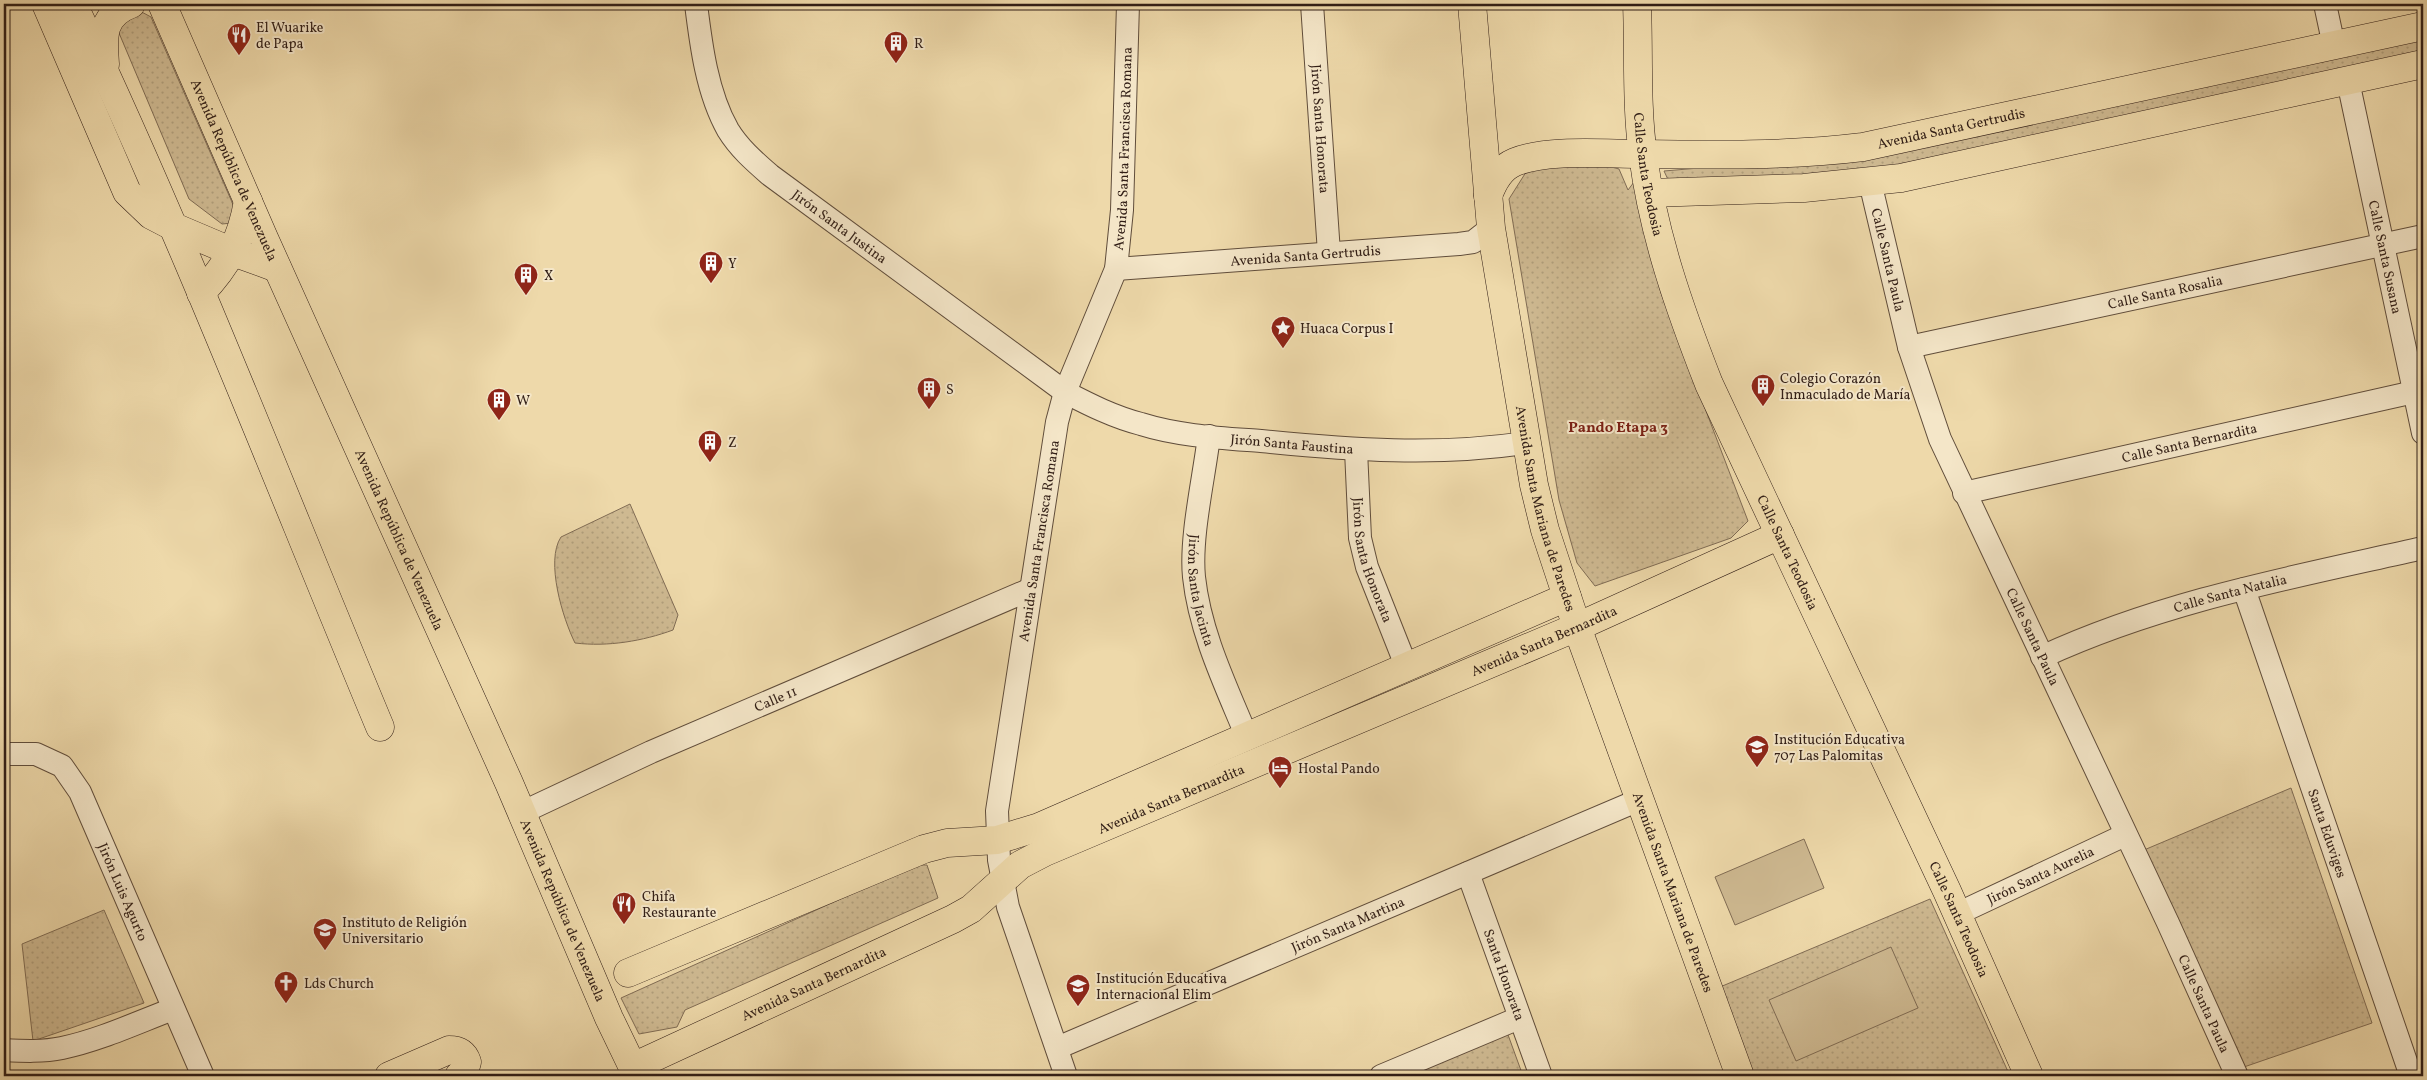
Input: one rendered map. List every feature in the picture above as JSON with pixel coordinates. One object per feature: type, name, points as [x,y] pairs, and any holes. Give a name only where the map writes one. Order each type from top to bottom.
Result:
[{"type":"main road","points":[[46,4],[127,192],[151,215],[174,227],[233,252],[278,268]]},
{"type":"main road","points":[[73,4],[106,71],[174,227],[380,727]]},
{"type":"main road","points":[[106,71],[104,37],[106,27],[111,16],[121,8],[131,4]]},
{"type":"main road","name":"Avenida Santa Mariana de Paredes","points":[[1472,4],[1491,228],[1526,443],[1545,530],[1577,628],[1740,1076]]},
{"type":"main road","name":"Calle Santa Teodosia","points":[[1637,4],[1643,154],[1650,194],[1670,275],[1687,329],[1709,384],[1957,914],[2029,1076]]},
{"type":"main road","name":"Avenida República de Venezuela","points":[[159,8],[420,583],[609,1018],[635,1072]]},
{"type":"main road","name":"Avenida Santa Gertrudis","points":[[1488,196],[1496,177],[1502,170],[1513,162],[1526,158],[1590,154],[1796,153],[1863,147],[2423,26]]},
{"type":"main road","points":[[1650,194],[1804,188],[1870,182],[1975,162],[2423,64]]},
{"type":"main road","points":[[201,294],[219,274],[233,252],[240,236],[248,201]]},
{"type":"main road","name":"Avenida Santa Bernardita","points":[[635,1072],[953,919],[971,909],[1020,865],[1045,852],[1577,628],[1780,535]]},
{"type":"main road","name":"Avenida Santa Bernardita","points":[[628,973],[924,848],[947,843],[997,840],[1039,828],[1407,668],[1567,596]]},
{"type":"main road","points":[[389,1076],[449,1050],[455,1050],[462,1052],[466,1062],[464,1072],[459,1076]]},
{"type":"street","name":"Jirón Santa Justina","points":[[696,4],[716,102],[729,130],[746,154],[770,175],[1065,392]]},
{"type":"street","name":"Avenida Santa Francisca Romana","points":[[1066,1076],[1016,933],[1002,880],[997,840],[997,812],[1057,422],[1065,392],[1116,269],[1122,210],[1128,4]]},
{"type":"street","name":"Jirón Santa Honorata","points":[[1312,4],[1329,253]]},
{"type":"street","points":[[2325,4],[2334,46]]},
{"type":"street","name":"Calle Santa Susana","points":[[2348,81],[2423,433]]},
{"type":"street","name":"Calle Santa Paula","points":[[1870,182],[1909,347],[1940,439],[2237,1076]]},
{"type":"street","name":"Avenida Santa Gertrudis","points":[[1116,269],[1459,244],[1473,242],[1491,228]]},
{"type":"street","name":"Calle Santa Rosalia","points":[[1909,347],[2423,236]]},
{"type":"street","name":"Jirón Santa Faustina","points":[[1065,392],[1100,410],[1143,425],[1209,436],[1356,450],[1416,452],[1481,449],[1526,443]]},
{"type":"street","name":"Calle Santa Bernardita","points":[[1964,494],[2414,392]]},
{"type":"street","name":"Jirón Santa Jacinta","points":[[1209,436],[1195,542],[1194,576],[1200,614],[1247,737]]},
{"type":"street","name":"Jirón Santa Honorata","points":[[1356,450],[1360,538],[1367,567],[1407,668]]},
{"type":"street","name":"Calle Santa Natalia","points":[[2042,657],[2083,638],[2138,618],[2244,589],[2423,548]]},
{"type":"street","name":"Calle 11","points":[[521,813],[651,752],[1030,589]]},
{"type":"street","name":"Santa Eduviges","points":[[2244,589],[2411,1076]]},
{"type":"street","name":"Jirón Luis Agurto","points":[[4,754],[36,754],[62,766],[80,792],[172,1009],[203,1076]]},
{"type":"street","name":"Jirón Santa Martina","points":[[1057,1048],[1640,800]]},
{"type":"street","name":"Jirón Santa Aurelia","points":[[1957,914],[2125,835]]},
{"type":"street","name":"Santa Honorata","points":[[1468,873],[1541,1076]]},
{"type":"street","points":[[4,1050],[32,1051],[61,1048],[92,1039],[172,1009]]},
{"type":"street","points":[[1381,1076],[1519,1018]]},
{"type":"shaded area","points":[[138,10],[151,17],[235,209],[232,223],[222,224],[189,199],[119,33],[119,28]]},
{"type":"shaded area","points":[[2423,37],[2423,54],[1877,169],[1671,186],[1664,171],[1887,152]]},
{"type":"shaded area","points":[[1600,164],[1619,169],[1628,190],[1634,182],[1661,293],[1748,521],[1731,538],[1595,586],[1577,563],[1559,500],[1509,199],[1528,169]]},
{"type":"shaded area","points":[[630,504],[678,615],[673,630],[650,637],[613,644],[575,643],[561,605],[555,575],[557,547],[561,537]]},
{"type":"shaded area","points":[[2291,788],[2372,1023],[2241,1068],[2144,850]]},
{"type":"shaded area","points":[[1804,839],[1824,888],[1735,925],[1715,877]]},
{"type":"shaded area","points":[[916,865],[927,865],[938,898],[685,1010],[677,1027],[639,1034],[621,998]]},
{"type":"shaded area","points":[[1930,899],[2010,1076],[1751,1076],[1720,987]]},
{"type":"shaded area","points":[[104,910],[144,1003],[33,1041],[22,944]]},
{"type":"shaded area","points":[[1891,947],[1918,1008],[1796,1061],[1769,1000]]},
{"type":"shaded area","points":[[1507,1032],[1523,1076],[1404,1076]]},
{"type":"place","name":"El Wuarike de Papa","points":[[239,56]]},
{"type":"place","name":"R","points":[[896,64]]},
{"type":"place","name":"Y","points":[[711,284]]},
{"type":"place","name":"X","points":[[526,296]]},
{"type":"place","name":"Huaca Corpus I","points":[[1283,349]]},
{"type":"place","name":"Colegio Corazón Inmaculado de María","points":[[1763,407]]},
{"type":"place","name":"S","points":[[929,410]]},
{"type":"place","name":"W","points":[[499,421]]},
{"type":"place","name":"Z","points":[[710,463]]},
{"type":"place","name":"Institución Educativa 707 Las Palomitas","points":[[1757,768]]},
{"type":"place","name":"Hostal Pando","points":[[1280,789]]},
{"type":"place","name":"Chifa Restaurante","points":[[624,925]]},
{"type":"place","name":"Instituto de Religión Universitario","points":[[325,951]]},
{"type":"place","name":"Lds Church","points":[[286,1004]]},
{"type":"place","name":"Institución Educativa Internacional Elim","points":[[1078,1007]]},
{"type":"district","name":"Pando Etapa 3","points":[[1618,427]]}]
